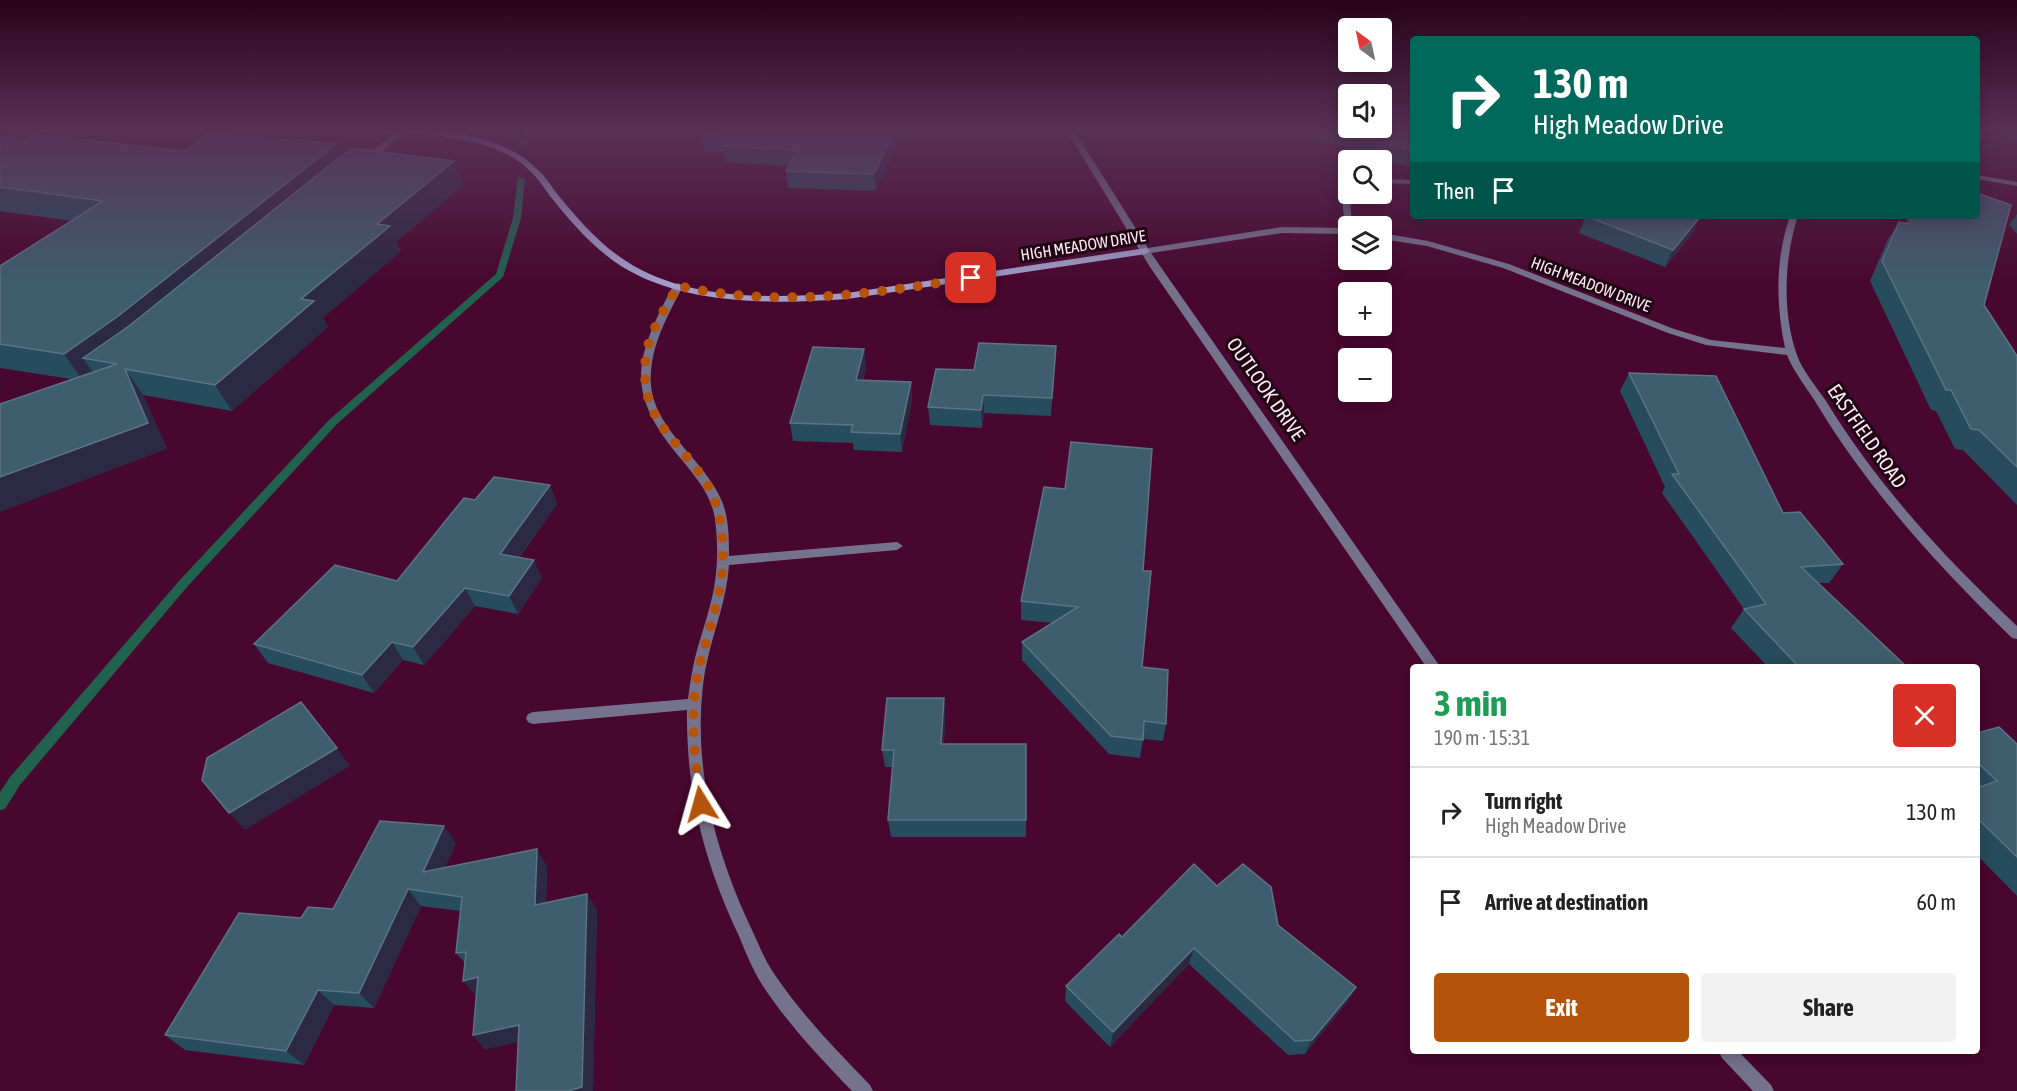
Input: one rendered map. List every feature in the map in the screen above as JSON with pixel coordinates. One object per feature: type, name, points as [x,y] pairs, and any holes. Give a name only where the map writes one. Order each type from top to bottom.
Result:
[{"type":"street","name":"HIGH MEADOW DRIVE","points":[[543,181],[578,225],[604,249],[635,270],[678,286],[722,296],[786,299],[848,296],[1282,230],[1338,229]]},
{"type":"street","name":"OUTLOOK DRIVE","points":[[1102,181],[1146,251],[1432,664]]},
{"type":"street","points":[[1392,181],[1410,182]]},
{"type":"street","points":[[1999,181],[2017,184]]},
{"type":"street","name":"EASTFIELD ROAD","points":[[1793,219],[1788,231],[1784,258],[1784,289],[1791,352],[1836,428],[1875,482],[1929,546],[2017,634]]},
{"type":"street","name":"HIGH MEADOW DRIVE","points":[[1392,238],[1428,244],[1506,266],[1671,331],[1710,343],[1791,352]]},
{"type":"street","points":[[678,286],[658,322],[646,355],[648,402],[664,433],[702,476],[718,508],[723,561],[720,594],[698,674],[693,745],[704,824],[731,906],[769,980],[827,1053],[864,1091]]},
{"type":"street","points":[[723,561],[897,546]]},
{"type":"street","points":[[533,718],[696,704]]},
{"type":"street","points":[[1730,1054],[1765,1091]]},
{"type":"building","points":[[0,181],[289,181],[117,317],[64,354],[0,344],[0,266],[103,201],[0,187]]},
{"type":"building","points":[[310,181],[430,181],[377,224],[390,226],[301,299],[314,301],[215,385],[125,369],[148,423],[0,477],[0,404],[117,364],[83,358],[129,326]]},
{"type":"building","points":[[1980,194],[2011,205],[1984,305],[2017,356],[2017,467],[1979,430],[1971,429],[1951,390],[1946,390],[1882,261],[1899,222],[1909,224],[1911,219],[1980,219]]},
{"type":"building","points":[[1594,219],[1698,219],[1673,250]]},
{"type":"building","points":[[979,343],[1056,346],[1052,398],[983,395],[981,410],[928,407],[936,369],[974,370]]},
{"type":"building","points":[[813,347],[864,349],[856,380],[911,382],[900,434],[851,432],[853,425],[790,423]]},
{"type":"building","points":[[1629,373],[1716,376],[1783,513],[1800,512],[1843,564],[1801,567],[1904,664],[1796,664],[1744,609],[1766,604],[1672,474],[1679,474]]},
{"type":"building","points":[[1071,442],[1152,449],[1143,571],[1151,571],[1142,667],[1168,670],[1166,724],[1144,721],[1143,740],[1111,736],[1022,642],[1078,607],[1021,601],[1044,487],[1065,489]]},
{"type":"building","points":[[494,477],[550,485],[500,554],[534,560],[509,596],[465,588],[413,647],[392,642],[362,675],[254,644],[335,565],[397,581],[464,498],[475,500]]},
{"type":"building","points":[[887,698],[944,698],[941,744],[1026,744],[1026,820],[888,820],[894,750],[882,750]]},
{"type":"building","points":[[301,702],[337,748],[229,813],[202,780],[207,758]]},
{"type":"building","points":[[1999,727],[2017,744],[2017,857],[1980,821],[1980,787],[1997,781],[1980,765],[1980,732]]},
{"type":"building","points":[[380,821],[444,826],[423,872],[537,849],[535,905],[587,894],[582,1087],[568,1091],[516,1091],[519,1025],[473,1035],[478,977],[463,981],[466,952],[456,953],[462,897],[408,889],[359,993],[318,990],[286,1051],[165,1035],[239,913],[301,918],[308,907],[333,909]]},
{"type":"building","points":[[1194,864],[1217,886],[1243,864],[1271,887],[1278,925],[1356,987],[1312,1040],[1295,1041],[1194,948],[1113,1032],[1066,986],[1119,934],[1122,937]]},
{"type":"waterway","points":[[0,804],[15,781],[183,584],[333,422],[500,275],[517,218],[521,181]]},
{"type":"route","points":[[701,804],[693,745],[698,674],[720,594],[723,548],[718,508],[702,476],[664,433],[648,402],[646,355],[658,322],[678,286],[722,296],[786,299],[848,296],[971,278]]}]
